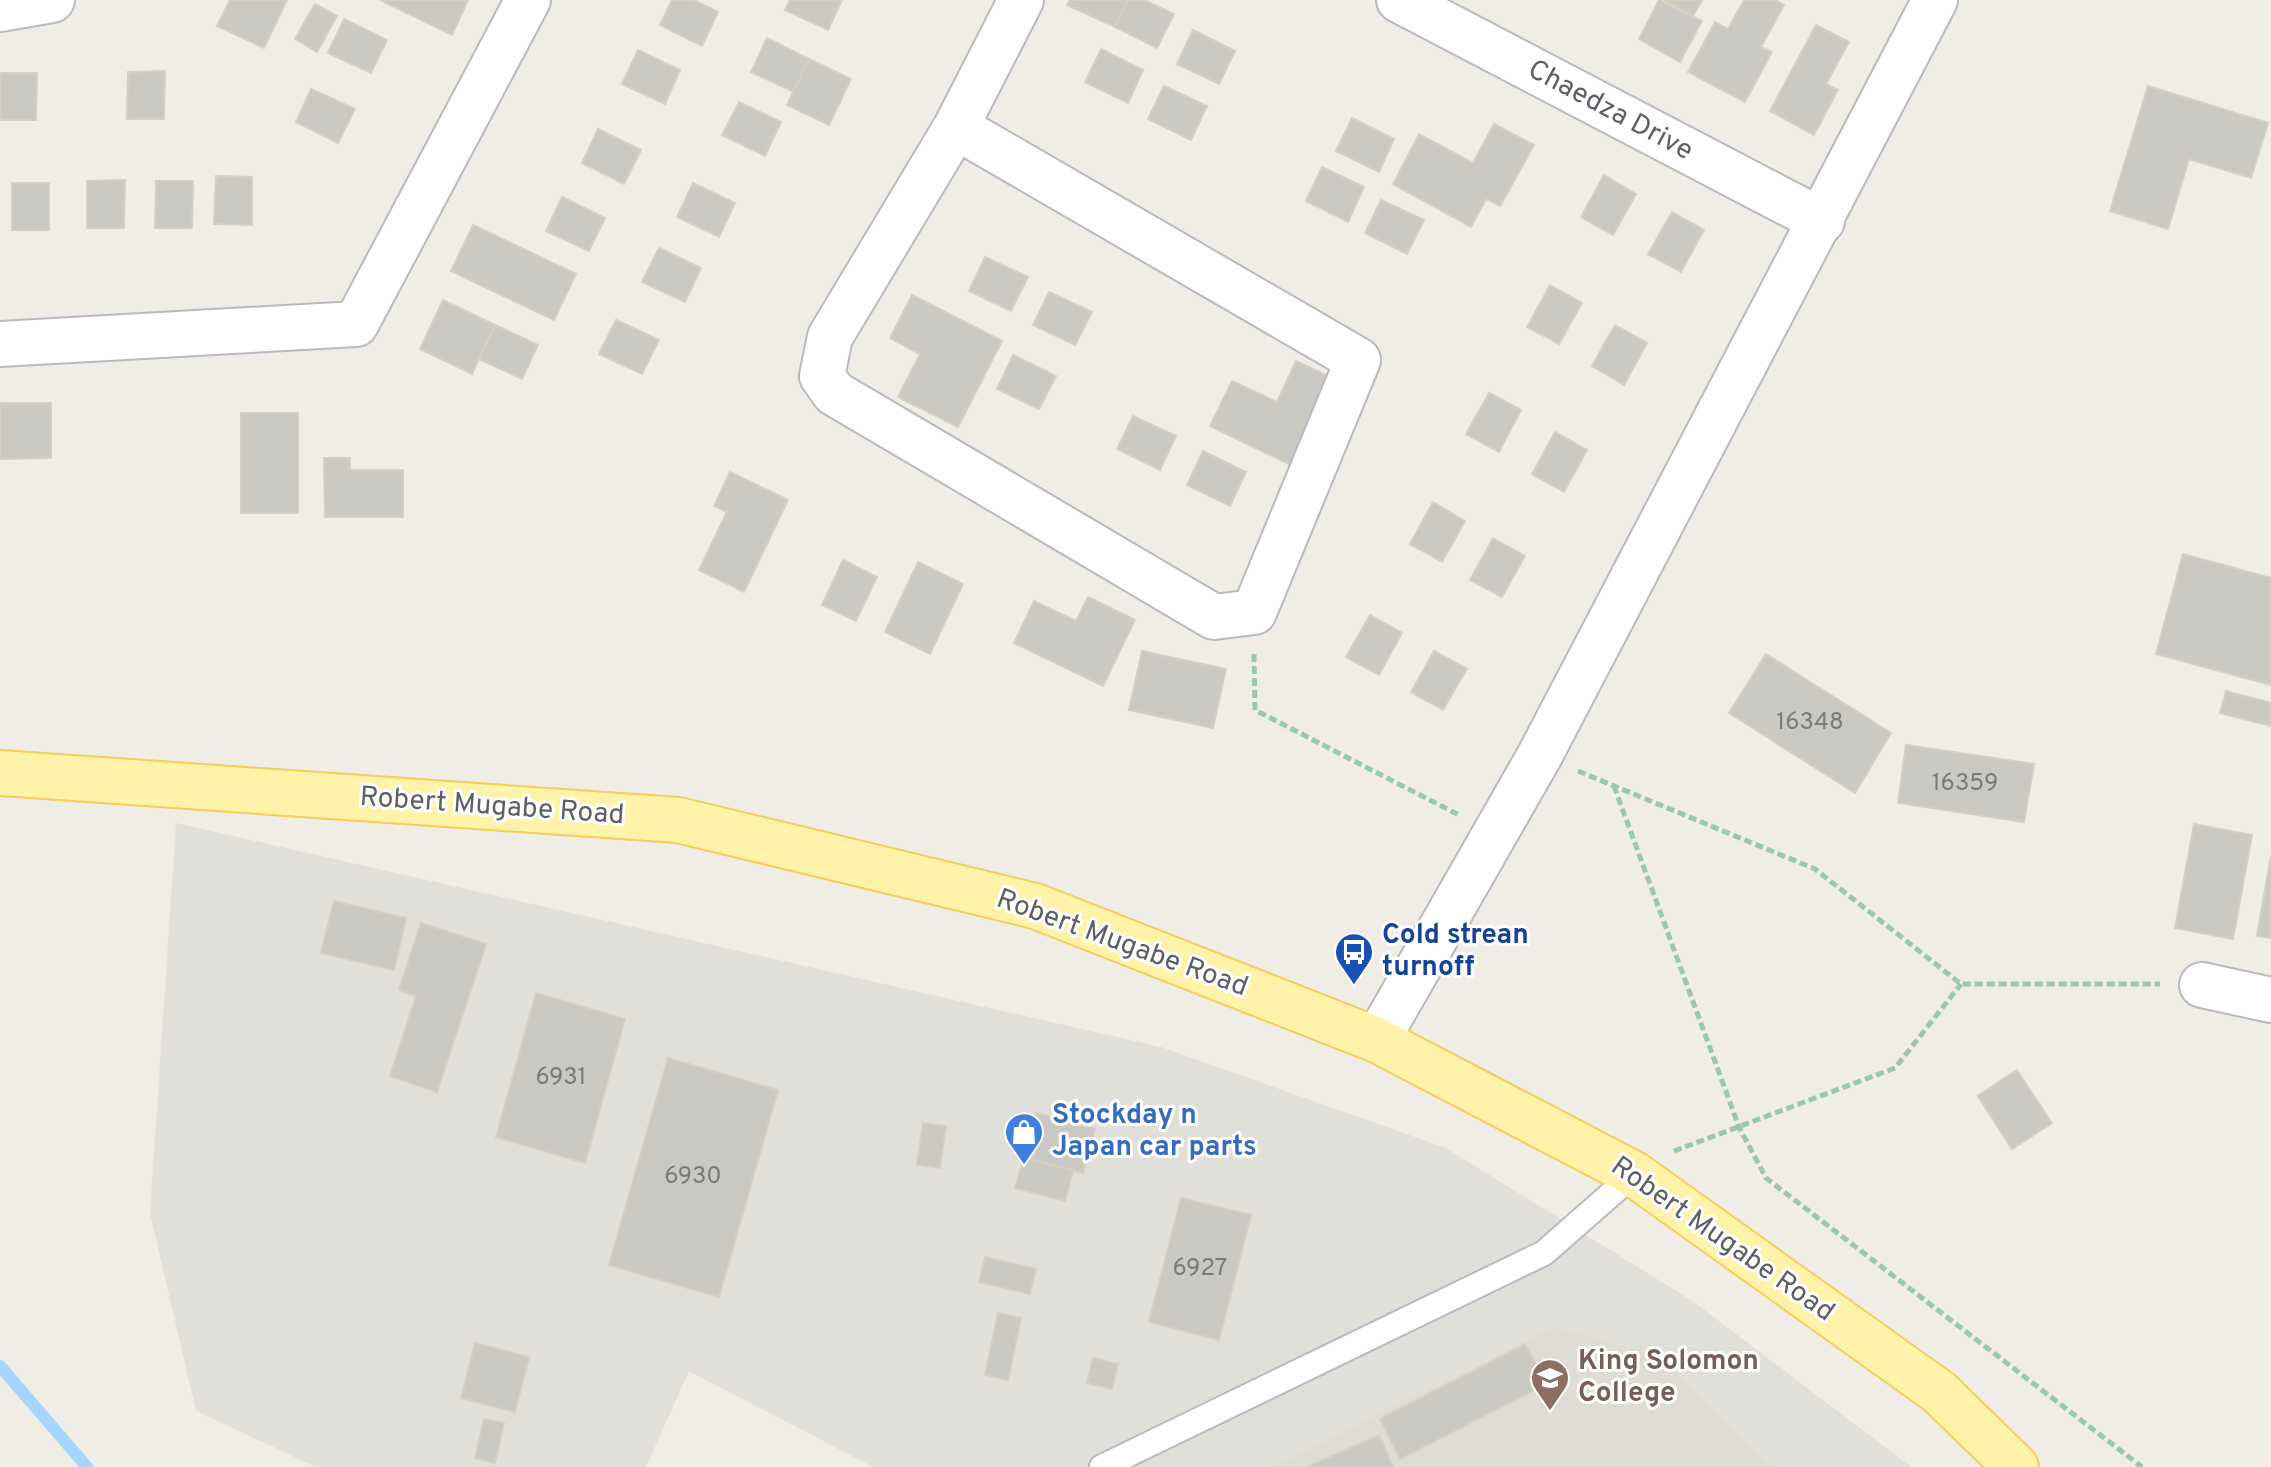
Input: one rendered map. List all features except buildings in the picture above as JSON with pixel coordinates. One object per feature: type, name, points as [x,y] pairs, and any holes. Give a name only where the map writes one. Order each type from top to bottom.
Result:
[{"type":"main road","name":"Robert Mugabe Road","points":[[0,773],[678,820],[1035,906],[1377,1040],[1630,1172],[1939,1392],[2016,1467]]},
{"type":"street","points":[[0,9],[52,0]]},
{"type":"street","points":[[0,344],[356,324],[528,0]]},
{"type":"street","points":[[956,127],[1358,360],[1254,612],[1214,617],[834,393],[822,376],[830,337],[956,127],[1021,0]]},
{"type":"street","name":"Chaedza Drive","points":[[1399,0],[1822,221]]},
{"type":"street","points":[[1377,1040],[1540,755],[1935,0]]},
{"type":"street","points":[[2202,985],[2271,1000]]},
{"type":"lane","points":[[1102,1467],[1544,1253],[1630,1172]]},
{"type":"path","points":[[1254,612],[1255,710],[1463,817],[1490,842]]},
{"type":"path","points":[[1540,755],[1815,869],[1961,984],[2202,985]]},
{"type":"path","points":[[1614,786],[1739,1127],[1766,1178],[2142,1467]]},
{"type":"path","points":[[1630,1172],[1895,1068],[1961,984]]},
{"type":"shaded area","points":[[176,823],[1161,1047],[1446,1148],[1694,1302],[1911,1467],[873,1467],[689,1371],[646,1467],[316,1467],[196,1411],[150,1213]]},
{"type":"shaded area","name":"King Solomon College","points":[[1554,1327],[1659,1356],[1771,1467],[1274,1467]]},
{"type":"waterway","points":[[0,1366],[87,1467]]},
{"type":"place","name":"Cold strean turnoff","points":[[1354,986]]},
{"type":"place","name":"Stockday n Japan car parts","points":[[1024,1166]]},
{"type":"place","name":"King Solomon College","points":[[1550,1412]]}]
